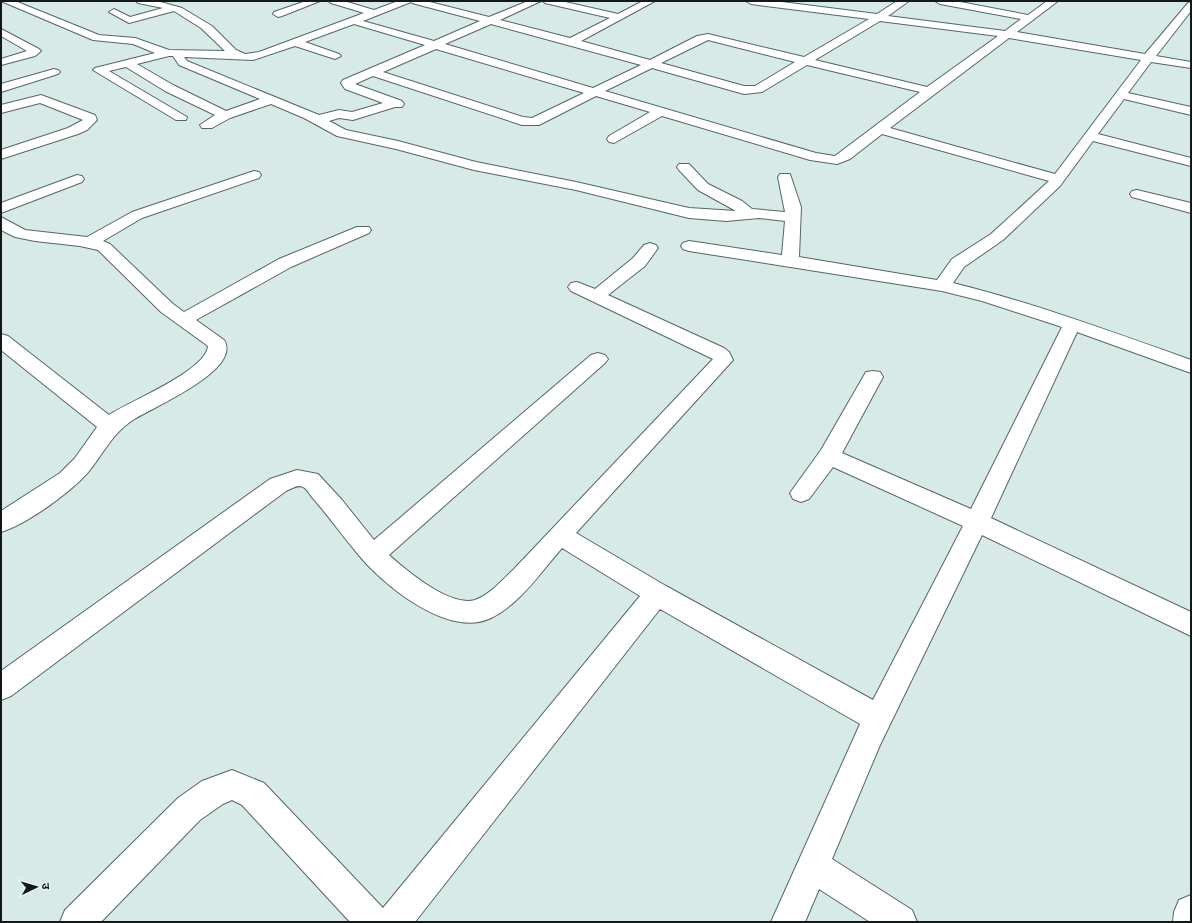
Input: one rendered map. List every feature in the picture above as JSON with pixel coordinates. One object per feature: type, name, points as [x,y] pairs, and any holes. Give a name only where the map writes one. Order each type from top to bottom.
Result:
[{"type":"street","points":[[6,1],[92,37],[135,41],[157,50],[174,53],[257,56],[407,1]]},
{"type":"street","points":[[140,1],[173,8],[182,12],[211,31],[227,49],[238,55]]},
{"type":"street","points":[[278,14],[315,1]]},
{"type":"street","points":[[334,1],[374,13]]},
{"type":"street","points":[[415,1],[751,90],[758,89],[904,1]]},
{"type":"street","points":[[317,120],[339,114],[353,116],[396,103],[347,85],[350,81],[536,1]]},
{"type":"street","points":[[548,1],[620,17]]},
{"type":"street","points":[[571,42],[650,1]]},
{"type":"street","points":[[751,1],[1007,34],[1191,65]]},
{"type":"street","points":[[802,8],[816,1]]},
{"type":"street","points":[[940,1],[1029,18]]},
{"type":"street","points":[[354,21],[815,158],[837,160],[845,156],[929,91],[1029,18],[1049,1]]},
{"type":"street","points":[[114,12],[130,20],[173,8]]},
{"type":"street","points":[[954,27],[975,8]]},
{"type":"street","points":[[942,286],[958,263],[997,237],[1058,179],[1148,58],[1187,16]]},
{"type":"street","points":[[1,32],[35,51],[31,54],[1,62]]},
{"type":"street","points":[[373,72],[529,122],[539,121],[701,38],[708,37],[929,91]]},
{"type":"street","points":[[293,42],[335,56]]},
{"type":"street","points":[[174,53],[127,62],[98,70],[181,117]]},
{"type":"street","points":[[174,53],[183,63],[317,120],[342,133],[398,144],[474,166],[576,186],[668,209],[708,215],[759,213],[793,218]]},
{"type":"street","points":[[127,62],[169,88],[225,115]]},
{"type":"street","points":[[1,88],[54,72]]},
{"type":"street","points":[[1121,95],[1191,111]]},
{"type":"street","points":[[1,109],[23,102],[41,99],[90,118],[91,120],[82,127],[73,131],[3,153]]},
{"type":"street","points":[[207,125],[225,115],[271,100]]},
{"type":"street","points":[[614,139],[660,112]]},
{"type":"street","points":[[880,129],[1058,179]]},
{"type":"street","points":[[1090,136],[1191,162]]},
{"type":"street","points":[[684,167],[703,187],[737,204],[749,214]]},
{"type":"street","points":[[90,242],[137,215],[254,175]]},
{"type":"street","points":[[785,177],[793,207],[790,261]]},
{"type":"street","points":[[1,208],[78,180]]},
{"type":"street","points":[[1137,194],[1191,208]]},
{"type":"street","points":[[1,222],[4,226],[22,233],[55,240],[90,242],[104,247],[166,308],[217,344],[216,355],[210,363],[197,374],[124,415],[109,426],[76,471],[60,485],[1,523]]},
{"type":"street","points":[[183,320],[285,263],[362,230]]},
{"type":"street","points":[[1,242],[22,233]]},
{"type":"street","points":[[689,246],[942,286],[988,297],[1072,324],[1191,367]]},
{"type":"street","points":[[596,296],[639,262],[650,248]]},
{"type":"street","points":[[1,687],[278,484],[289,479],[299,478],[310,481],[335,507],[373,555],[413,588],[442,606],[459,612],[480,611],[498,600],[723,360],[722,356],[717,352],[577,287]]},
{"type":"street","points":[[788,922],[878,718],[977,522],[1072,324]]},
{"type":"street","points":[[1,340],[109,426]]},
{"type":"street","points":[[373,555],[598,359]]},
{"type":"street","points":[[800,493],[829,456],[873,376]]},
{"type":"street","points":[[829,456],[977,522],[1191,624]]},
{"type":"street","points":[[560,535],[656,594],[878,718]]},
{"type":"street","points":[[393,922],[656,594]]},
{"type":"street","points":[[77,922],[190,809],[213,792],[232,785],[254,794],[374,922]]},
{"type":"street","points":[[814,866],[900,922]]},
{"type":"street","points":[[1190,922],[1191,912]]}]
